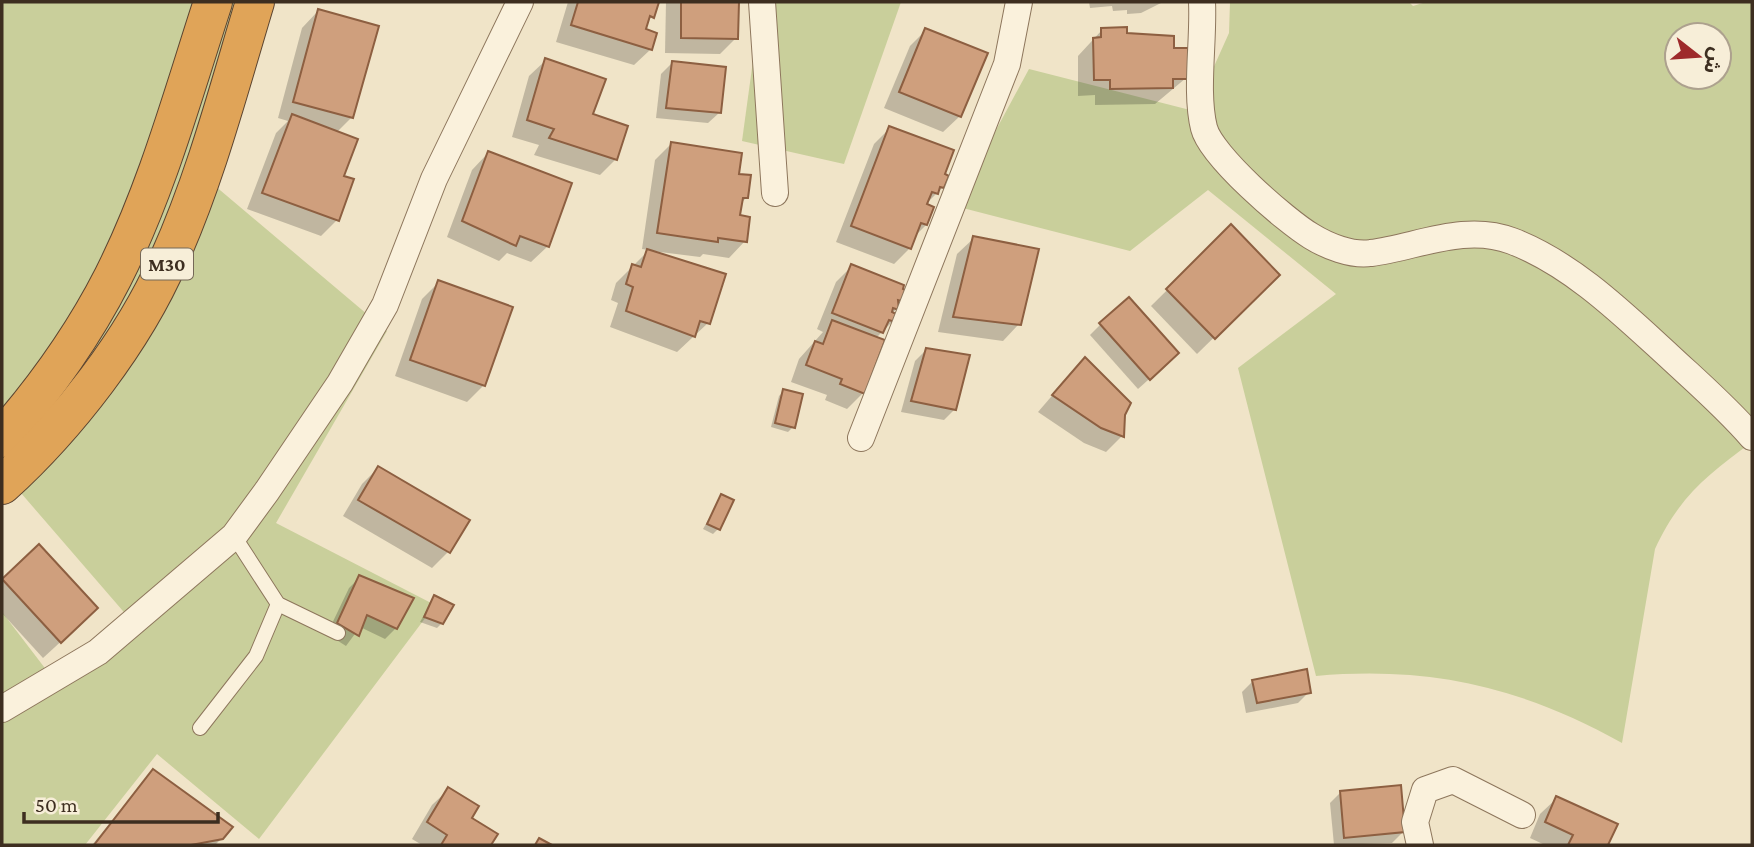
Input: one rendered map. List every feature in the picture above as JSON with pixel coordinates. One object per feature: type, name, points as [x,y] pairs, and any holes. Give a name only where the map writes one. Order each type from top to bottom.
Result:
[{"type":"highway","name":"M30","points":[[2,438],[72,345],[113,277],[165,149],[213,2]]},
{"type":"highway","name":"M30","points":[[2,485],[88,390],[118,350],[168,262],[208,155],[256,2]]},
{"type":"street","points":[[2,709],[98,652],[234,536],[326,404],[386,305],[434,179],[520,2]]},
{"type":"street","points":[[762,2],[775,193]]},
{"type":"street","points":[[861,438],[1007,64],[1019,2]]},
{"type":"street","points":[[1202,2],[1204,39],[1200,99],[1205,131],[1233,168],[1290,222],[1313,238],[1338,249],[1369,254],[1473,234],[1510,240],[1555,262],[1621,313],[1722,403],[1752,437]]},
{"type":"street","points":[[1420,845],[1416,822],[1425,790],[1453,780],[1522,815]]},
{"type":"lane","points":[[234,536],[278,604],[338,633]]},
{"type":"lane","points":[[200,728],[256,656],[278,604]]},
{"type":"green space","points":[[2,2],[258,2],[214,185],[387,331],[276,523],[435,605],[259,839],[157,754],[85,845],[2,845],[2,612],[54,680],[129,618],[8,478],[2,483]]},
{"type":"green space","points":[[761,2],[901,2],[844,164],[742,141]]},
{"type":"green space","points":[[1230,2],[1409,2],[1413,6],[1426,2],[1752,2],[1752,442],[1721,465],[1684,501],[1655,549],[1622,743],[1548,708],[1474,685],[1398,674],[1316,676],[1238,368],[1336,294],[1208,190],[1130,251],[955,206],[1029,69],[1194,111],[1229,33]]},
{"type":"building","points":[[578,2],[659,2],[654,18],[650,16],[646,29],[657,33],[652,50],[571,25]]},
{"type":"building","points":[[681,2],[739,2],[738,39],[681,38]]},
{"type":"building","points":[[318,9],[379,26],[353,118],[293,102]]},
{"type":"building","points":[[1127,27],[1127,33],[1174,36],[1174,48],[1188,48],[1188,79],[1173,79],[1173,88],[1110,89],[1110,80],[1094,80],[1093,38],[1101,37],[1101,28]]},
{"type":"building","points":[[925,28],[988,53],[961,117],[899,92]]},
{"type":"building","points":[[545,58],[606,79],[593,114],[628,126],[617,160],[549,138],[554,129],[527,120]]},
{"type":"building","points":[[672,61],[726,67],[721,113],[666,108]]},
{"type":"building","points":[[292,114],[358,139],[344,176],[354,179],[339,221],[262,193]]},
{"type":"building","points":[[889,126],[954,150],[945,174],[949,176],[944,188],[940,187],[938,194],[932,192],[927,204],[934,207],[927,225],[921,223],[911,249],[851,226]]},
{"type":"building","points":[[671,142],[742,153],[739,174],[751,175],[748,198],[743,198],[740,215],[750,217],[747,242],[718,238],[718,242],[657,233]]},
{"type":"building","points":[[488,151],[572,183],[549,247],[520,236],[516,246],[462,221]]},
{"type":"building","points":[[1231,224],[1280,275],[1215,339],[1166,289]]},
{"type":"building","points":[[973,236],[1039,249],[1021,325],[953,317]]},
{"type":"building","points":[[647,249],[726,274],[710,324],[700,321],[695,337],[626,311],[633,287],[626,284],[632,264],[641,267]]},
{"type":"building","points":[[851,264],[904,285],[903,289],[909,292],[905,302],[898,300],[899,310],[893,308],[892,312],[898,315],[895,322],[889,320],[883,333],[832,313]]},
{"type":"building","points":[[438,280],[513,307],[485,386],[410,360]]},
{"type":"building","points":[[1129,297],[1179,353],[1150,380],[1099,323]]},
{"type":"building","points":[[832,320],[885,340],[865,394],[840,384],[842,379],[806,365],[815,341],[823,344]]},
{"type":"building","points":[[926,348],[970,355],[956,410],[911,401]]},
{"type":"building","points":[[1085,357],[1131,403],[1125,415],[1124,437],[1101,428],[1052,395]]},
{"type":"building","points":[[783,389],[803,394],[795,428],[775,423]]},
{"type":"building","points":[[378,466],[470,520],[450,553],[358,500]]},
{"type":"building","points":[[721,494],[734,500],[720,530],[707,524]]},
{"type":"building","points":[[39,544],[98,608],[61,643],[2,579]]},
{"type":"building","points":[[359,575],[414,598],[397,629],[367,615],[359,636],[337,623]]},
{"type":"building","points":[[434,595],[454,605],[443,624],[424,617]]},
{"type":"building","points":[[1307,669],[1311,693],[1257,703],[1252,680]]},
{"type":"building","points":[[153,769],[233,827],[223,839],[191,845],[94,845]]},
{"type":"building","points":[[1401,785],[1405,832],[1344,838],[1340,791]]},
{"type":"building","points":[[448,787],[479,806],[472,818],[498,834],[491,845],[441,845],[447,835],[427,822]]},
{"type":"building","points":[[1556,796],[1618,824],[1608,845],[1568,845],[1573,835],[1545,822]]},
{"type":"building","points":[[539,838],[552,845],[535,845]]}]
